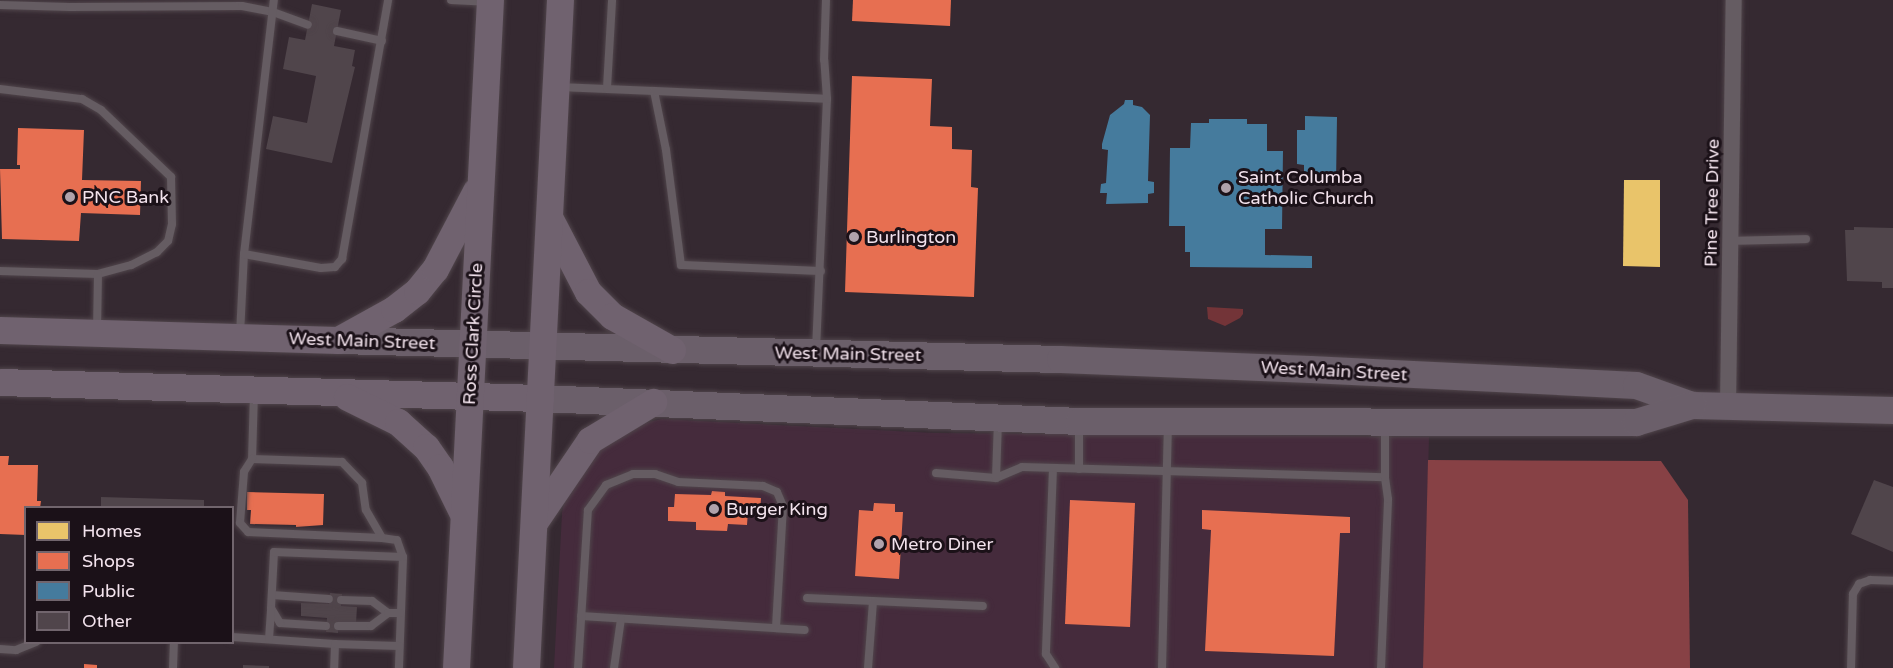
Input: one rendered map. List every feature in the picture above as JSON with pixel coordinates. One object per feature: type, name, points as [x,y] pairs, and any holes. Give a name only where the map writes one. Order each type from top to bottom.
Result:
[{"type":"highway","points":[[526,668],[560,0]]},
{"type":"highway","name":"Ross Clark Circle","points":[[456,668],[490,1]]},
{"type":"highway","points":[[338,340],[394,309],[417,291],[435,269],[480,184]]},
{"type":"highway","points":[[549,217],[588,292],[612,316],[672,350]]},
{"type":"highway","name":"West Main Street","points":[[0,330],[338,340]]},
{"type":"highway","name":"West Main Street","points":[[0,382],[540,398]]},
{"type":"highway","points":[[338,393],[398,422],[426,447],[440,468],[464,515]]},
{"type":"highway","points":[[534,522],[590,440],[653,402]]},
{"type":"main road","name":"West Main Street","points":[[338,340],[1060,359],[1636,385],[1692,405],[1893,410]]},
{"type":"main road","name":"West Main Street","points":[[540,398],[998,419],[1169,422],[1636,422],[1692,405]]},
{"type":"street","name":"Pine Tree Drive","points":[[1728,406],[1734,0]]},
{"type":"lane","points":[[240,337],[244,254],[274,0]]},
{"type":"lane","points":[[244,254],[321,268],[335,267],[342,259],[388,0]]},
{"type":"lane","points":[[451,0],[490,1]]},
{"type":"lane","points":[[607,88],[612,0]]},
{"type":"lane","points":[[815,353],[821,271],[826,99],[824,60],[826,0]]},
{"type":"lane","points":[[0,4],[242,6],[273,12],[308,25]]},
{"type":"lane","points":[[337,31],[382,41]]},
{"type":"lane","points":[[555,87],[826,99]]},
{"type":"lane","points":[[0,89],[82,99],[101,110],[171,177],[172,224],[168,241],[157,252],[131,265],[98,274],[0,271]]},
{"type":"lane","points":[[654,91],[666,150],[681,265],[821,271]]},
{"type":"lane","points":[[1731,241],[1806,239]]},
{"type":"lane","points":[[97,333],[98,274]]},
{"type":"lane","points":[[254,390],[252,459],[244,472],[240,523],[248,532],[397,540],[403,557],[399,668]]},
{"type":"lane","points":[[996,478],[998,419]]},
{"type":"lane","points":[[1079,421],[1079,469]]},
{"type":"lane","points":[[1162,668],[1169,422]]},
{"type":"lane","points":[[1381,668],[1388,499],[1385,477],[1385,422]]},
{"type":"lane","points":[[252,459],[342,462],[362,483],[366,510],[382,538]]},
{"type":"lane","points":[[936,473],[996,478],[1022,468],[1053,468],[1385,477]]},
{"type":"lane","points":[[1053,468],[1046,654],[1055,668]]},
{"type":"lane","points":[[578,668],[586,520],[592,500],[614,480],[633,474],[656,474],[678,482],[763,486],[777,492],[783,506],[776,628]]},
{"type":"lane","points":[[269,639],[274,552],[403,557]]},
{"type":"lane","points":[[1851,668],[1853,594],[1859,584],[1870,580],[1893,581]]},
{"type":"lane","points":[[272,595],[329,599]]},
{"type":"lane","points":[[807,598],[983,606]]},
{"type":"lane","points":[[342,600],[372,601],[388,613],[400,613]]},
{"type":"lane","points":[[868,668],[873,601]]},
{"type":"lane","points":[[271,608],[280,623],[326,626]]},
{"type":"lane","points":[[338,626],[371,626],[388,613]]},
{"type":"lane","points":[[581,616],[805,630]]},
{"type":"lane","points":[[614,668],[621,619]]},
{"type":"lane","points":[[234,637],[399,646]]},
{"type":"lane","points":[[0,649],[16,650],[31,644]]},
{"type":"lane","points":[[173,668],[174,644]]},
{"type":"lane","points":[[334,668],[335,644]]},
{"type":"shaded area","points":[[1207,307],[1243,309],[1243,314],[1225,326],[1208,319]]},
{"type":"shaded area","points":[[662,419],[935,433],[1429,437],[1423,668],[554,668],[562,513],[565,497],[584,460],[634,425]]},
{"type":"shaded area","points":[[1428,460],[1661,461],[1688,500],[1690,668],[1423,668]]},
{"type":"building: Homes","points":[[1624,180],[1660,180],[1660,267],[1623,266]]},
{"type":"building: Shops","points":[[853,0],[951,0],[950,26],[852,21]]},
{"type":"building: Shops","points":[[852,76],[932,79],[930,126],[952,127],[952,149],[972,150],[971,187],[978,188],[974,297],[845,292]]},
{"type":"building: Shops","name":"PNC Bank","points":[[18,128],[84,130],[82,180],[141,181],[140,215],[81,213],[79,241],[2,239],[0,169],[20,169],[20,165],[17,165]]},
{"type":"building: Shops","points":[[0,456],[9,456],[8,465],[38,465],[37,501],[41,501],[40,506],[24,506],[24,535],[0,534]]},
{"type":"building: Shops","name":"Burger King","points":[[712,491],[725,492],[725,496],[761,498],[760,512],[748,511],[747,525],[728,524],[727,531],[696,530],[696,522],[668,521],[668,507],[674,507],[675,494],[711,495]]},
{"type":"building: Shops","points":[[247,492],[324,494],[323,525],[296,527],[296,525],[250,524],[251,510],[247,510]]},
{"type":"building: Shops","points":[[1070,500],[1135,503],[1130,627],[1065,624]]},
{"type":"building: Shops","name":"Metro Diner","points":[[874,503],[895,504],[895,512],[903,512],[899,579],[855,576],[859,510],[873,511]]},
{"type":"building: Shops","points":[[1202,510],[1350,517],[1350,533],[1340,533],[1334,656],[1205,651],[1211,530],[1202,529]]},
{"type":"building: Shops","points":[[84,664],[97,665],[97,668],[84,668]]},
{"type":"building: Public","points":[[1125,100],[1133,100],[1133,105],[1142,107],[1150,115],[1148,181],[1154,182],[1154,193],[1148,194],[1148,203],[1106,204],[1107,193],[1100,193],[1101,184],[1106,183],[1108,150],[1102,149],[1102,144],[1110,115],[1124,104]]},
{"type":"building: Public","points":[[1305,116],[1337,117],[1336,184],[1304,183],[1304,165],[1297,164],[1297,130],[1305,130]]},
{"type":"building: Public","name":"Saint Columba Catholic Church","points":[[1209,119],[1247,119],[1247,124],[1267,124],[1267,151],[1283,151],[1282,229],[1265,229],[1265,255],[1312,256],[1312,268],[1190,267],[1190,252],[1185,252],[1185,226],[1169,226],[1170,148],[1190,148],[1191,123],[1209,123]]},
{"type":"building: Other","points":[[312,4],[341,10],[334,46],[355,50],[352,66],[355,67],[332,163],[266,149],[273,116],[307,123],[316,76],[283,69],[289,37],[305,40]]},
{"type":"building: Other","points":[[1854,227],[1893,228],[1893,288],[1882,288],[1882,282],[1847,281],[1845,230],[1854,230]]},
{"type":"building: Other","points":[[1874,480],[1893,487],[1893,552],[1851,534]]},
{"type":"building: Other","points":[[101,497],[204,500],[204,506],[101,506]]},
{"type":"building: Other","points":[[330,593],[342,594],[341,606],[357,607],[356,623],[338,622],[338,633],[326,632],[327,618],[301,616],[301,603],[329,604]]},
{"type":"building: Other","points":[[243,665],[269,666],[269,668],[243,668]]},
{"type":"place","name":"Saint Columba Catholic Church","points":[[1226,188]]},
{"type":"place","name":"PNC Bank","points":[[70,197]]},
{"type":"place","name":"Burlington","points":[[854,237]]},
{"type":"place","name":"Burger King","points":[[714,509]]},
{"type":"place","name":"Metro Diner","points":[[879,544]]}]
